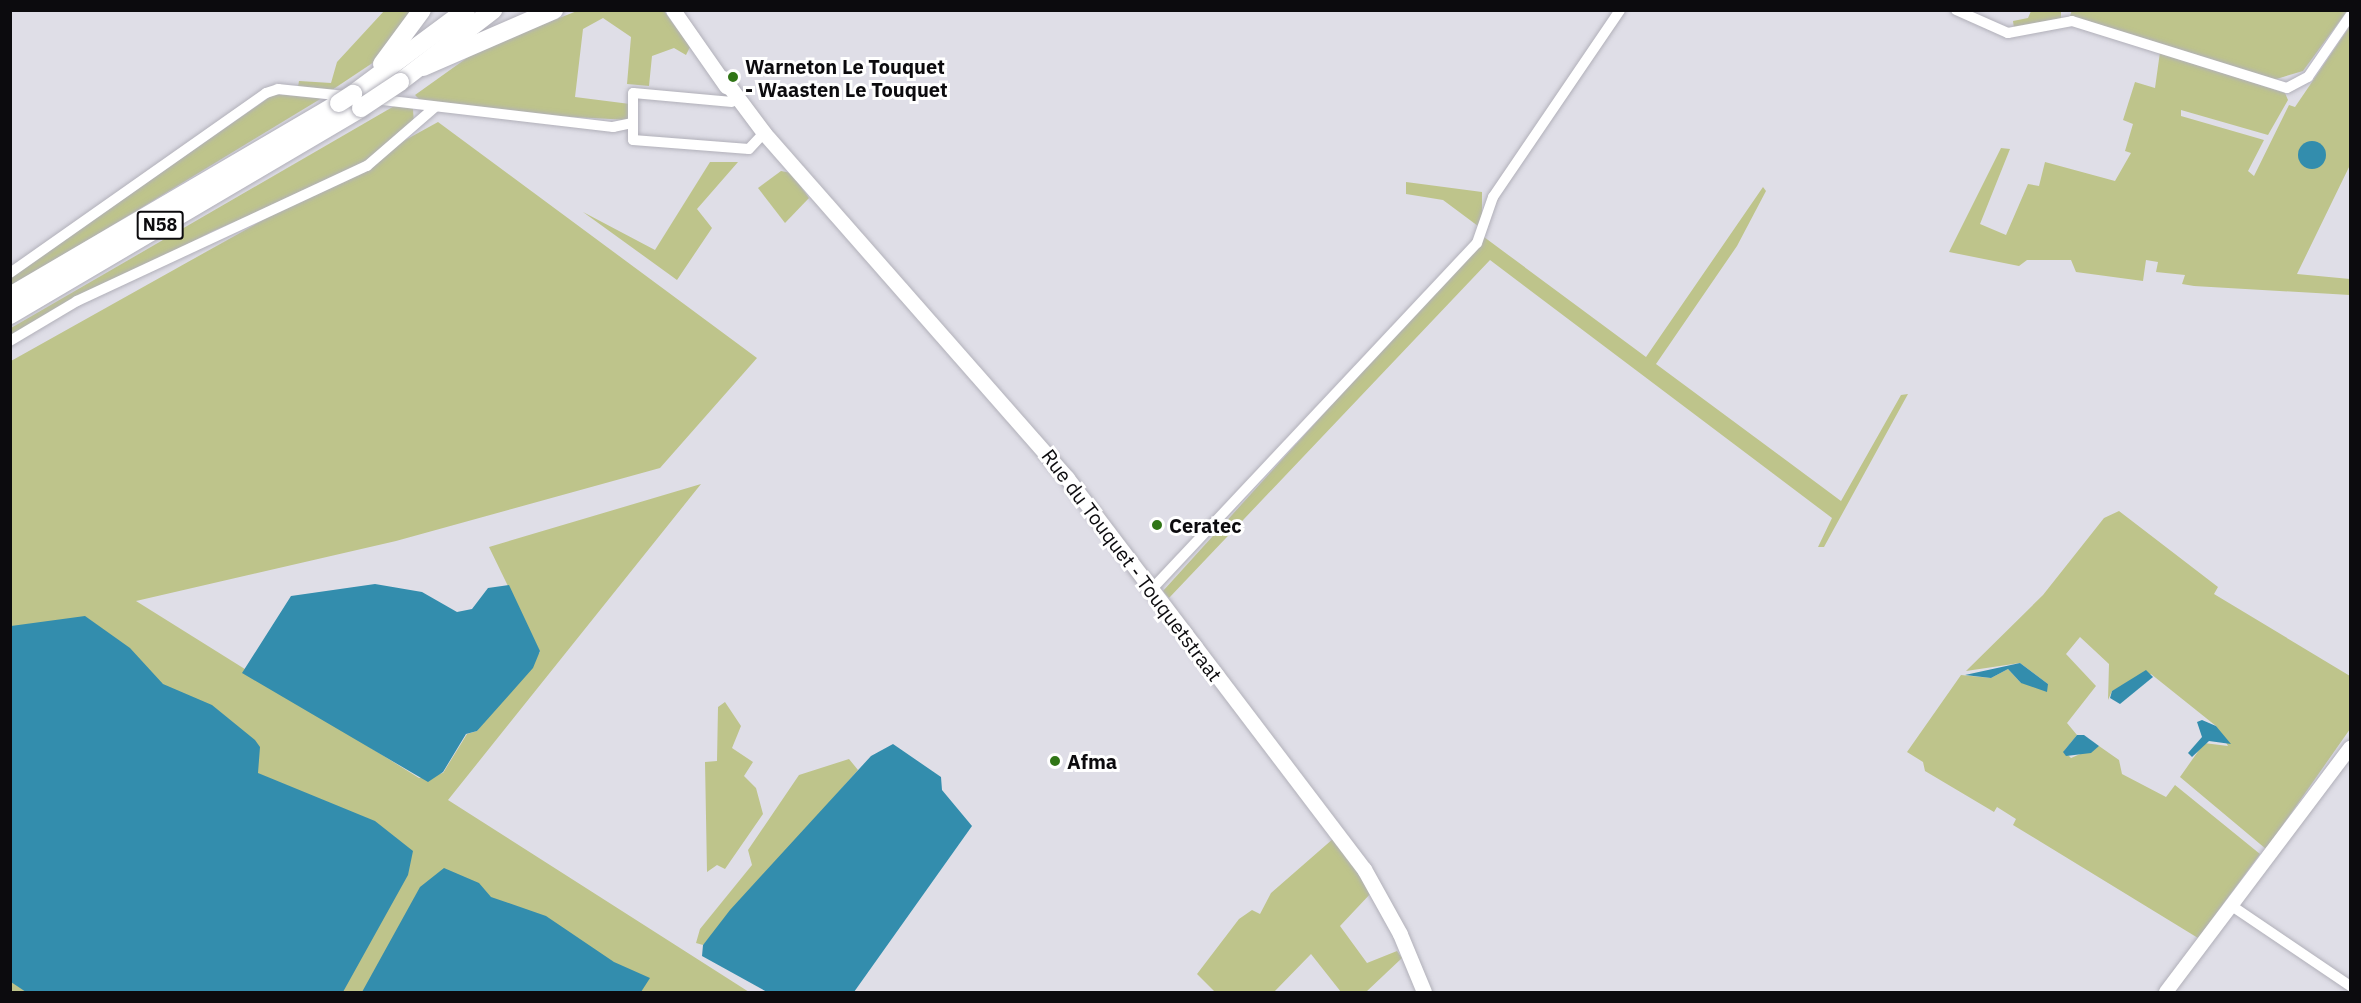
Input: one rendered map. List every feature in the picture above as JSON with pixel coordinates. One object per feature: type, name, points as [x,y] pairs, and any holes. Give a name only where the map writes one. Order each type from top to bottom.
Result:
[{"type":"highway","points":[[376,74],[396,50],[422,10]]},
{"type":"highway","name":"N58","points":[[10,315],[351,102],[376,74],[466,10]]},
{"type":"highway","name":"N58","points":[[10,296],[351,102],[400,82],[423,67],[494,10]]},
{"type":"highway","points":[[423,67],[554,10]]},
{"type":"main road","name":"Rue du Touquet - Touquetstraat","points":[[673,10],[726,80],[762,138]]},
{"type":"main road","name":"Rue du Touquet - Touquetstraat","points":[[726,80],[732,102],[762,138],[797,169],[1032,434],[1364,869],[1400,934],[1424,993]]},
{"type":"street","points":[[1150,590],[1477,243],[1493,197],[1620,10]]},
{"type":"street","points":[[1956,10],[2008,33],[2072,21],[2286,88],[2308,77],[2350,16]]},
{"type":"street","points":[[10,273],[266,93],[279,89],[613,127],[633,123]]},
{"type":"street","points":[[732,102],[633,93],[633,140],[749,149],[762,138]]},
{"type":"street","points":[[10,341],[98,291],[346,177],[390,150],[434,108]]},
{"type":"street","points":[[2166,993],[2350,748]]},
{"type":"street","points":[[2232,906],[2350,986]]},
{"type":"green space","points":[[2072,10],[2347,11],[2303,71],[2273,80],[2070,16]]},
{"type":"green space","points":[[384,11],[414,11],[386,54],[332,90],[298,87],[299,81],[331,83],[337,62]]},
{"type":"green space","points":[[577,11],[664,11],[690,47],[686,55],[674,48],[652,56],[649,86],[627,84],[631,37],[603,18],[583,29],[575,97],[630,104],[629,120],[554,116],[420,100],[415,95],[478,50]]},
{"type":"green space","points":[[2031,11],[2061,11],[2061,20],[2014,28],[2013,21],[2028,18]]},
{"type":"green space","points":[[2350,26],[2350,165],[2297,274],[2350,279],[2350,295],[2182,284],[2185,275],[2156,272],[2158,262],[2146,260],[2143,281],[2076,272],[2071,260],[2027,260],[2019,266],[1949,252],[2001,148],[2010,149],[1980,224],[2006,235],[2028,184],[2039,186],[2045,162],[2115,181],[2131,153],[2125,151],[2133,124],[2123,120],[2135,82],[2155,88],[2160,52],[2285,93],[2288,100],[2268,135],[2181,110],[2181,116],[2264,140],[2248,171],[2254,176],[2289,105],[2295,107]]},
{"type":"green space","points":[[274,94],[322,98],[11,287],[11,277]]},
{"type":"green space","points":[[396,105],[413,109],[414,124],[380,154],[438,122],[757,358],[660,468],[396,541],[136,601],[419,778],[443,773],[467,734],[477,731],[540,652],[489,547],[701,484],[448,800],[749,992],[11,992],[11,361],[338,178],[213,231],[11,336],[11,328]]},
{"type":"green space","points":[[710,162],[738,162],[697,209],[712,228],[677,280],[583,212],[655,250]]},
{"type":"green space","points":[[781,171],[791,173],[809,198],[785,223],[758,188]]},
{"type":"green space","points":[[1406,182],[1482,192],[1482,229],[1443,200],[1406,194]]},
{"type":"green space","points":[[1763,187],[1766,191],[1737,246],[1656,364],[1841,501],[1901,395],[1908,394],[1824,547],[1818,547],[1832,518],[1490,260],[1169,598],[1163,591],[1484,237],[1646,357]]},
{"type":"green space","points":[[2119,511],[2218,587],[2214,594],[2350,676],[2350,729],[2266,849],[2180,777],[2204,743],[2228,746],[2216,726],[2151,674],[2112,691],[2108,700],[2109,664],[2080,637],[2066,654],[2096,686],[2067,723],[2077,735],[2064,751],[2071,758],[2099,746],[2119,760],[2122,774],[2166,797],[2175,785],[2260,854],[2198,938],[2013,825],[2016,819],[1997,807],[1994,812],[1925,771],[1923,762],[1907,752],[1961,675],[1991,678],[2008,669],[2021,683],[2048,684],[2020,663],[1966,671],[2043,595],[2104,518]]},
{"type":"green space","points":[[725,702],[741,726],[732,748],[753,762],[744,776],[756,788],[763,814],[725,869],[717,865],[707,872],[705,762],[717,761],[718,707]]},
{"type":"green space","points":[[849,759],[858,770],[703,945],[696,943],[700,929],[752,865],[748,850],[799,775]]},
{"type":"green space","points":[[1334,838],[1372,892],[1340,926],[1367,963],[1397,951],[1402,958],[1366,992],[1341,992],[1311,954],[1274,992],[1215,992],[1197,974],[1239,919],[1252,910],[1260,914],[1271,893]]},
{"type":"water","points":[[2312,141],[2322,145],[2326,155],[2322,165],[2312,169],[2302,165],[2298,155],[2302,145]]},
{"type":"water","points":[[375,584],[422,592],[457,612],[472,609],[488,588],[509,585],[540,651],[533,668],[477,731],[466,734],[443,772],[428,782],[242,673],[291,596]]},
{"type":"water","points":[[85,616],[130,648],[163,684],[212,705],[255,740],[260,747],[258,773],[375,821],[413,851],[408,875],[343,992],[26,992],[11,982],[11,626]]},
{"type":"water","points":[[2020,663],[2048,684],[2047,692],[2021,683],[2008,669],[1991,678],[1965,675]]},
{"type":"water","points":[[2146,670],[2153,677],[2120,704],[2110,698],[2112,691]]},
{"type":"water","points":[[2202,720],[2216,726],[2231,744],[2209,741],[2192,757],[2188,753],[2202,737],[2197,722]]},
{"type":"water","points":[[2077,735],[2084,735],[2099,746],[2091,753],[2066,756],[2063,752]]},
{"type":"water","points":[[893,744],[941,777],[942,790],[972,826],[854,992],[767,992],[702,956],[703,945],[730,910],[871,756]]},
{"type":"water","points":[[444,868],[479,883],[491,897],[546,916],[614,962],[650,978],[641,992],[362,992],[420,887]]},
{"type":"place","name":"Warneton Le Touquet - Waasten Le Touquet","points":[[733,77]]},
{"type":"place","name":"Ceratec","points":[[1157,525]]},
{"type":"place","name":"Afma","points":[[1055,761]]}]
